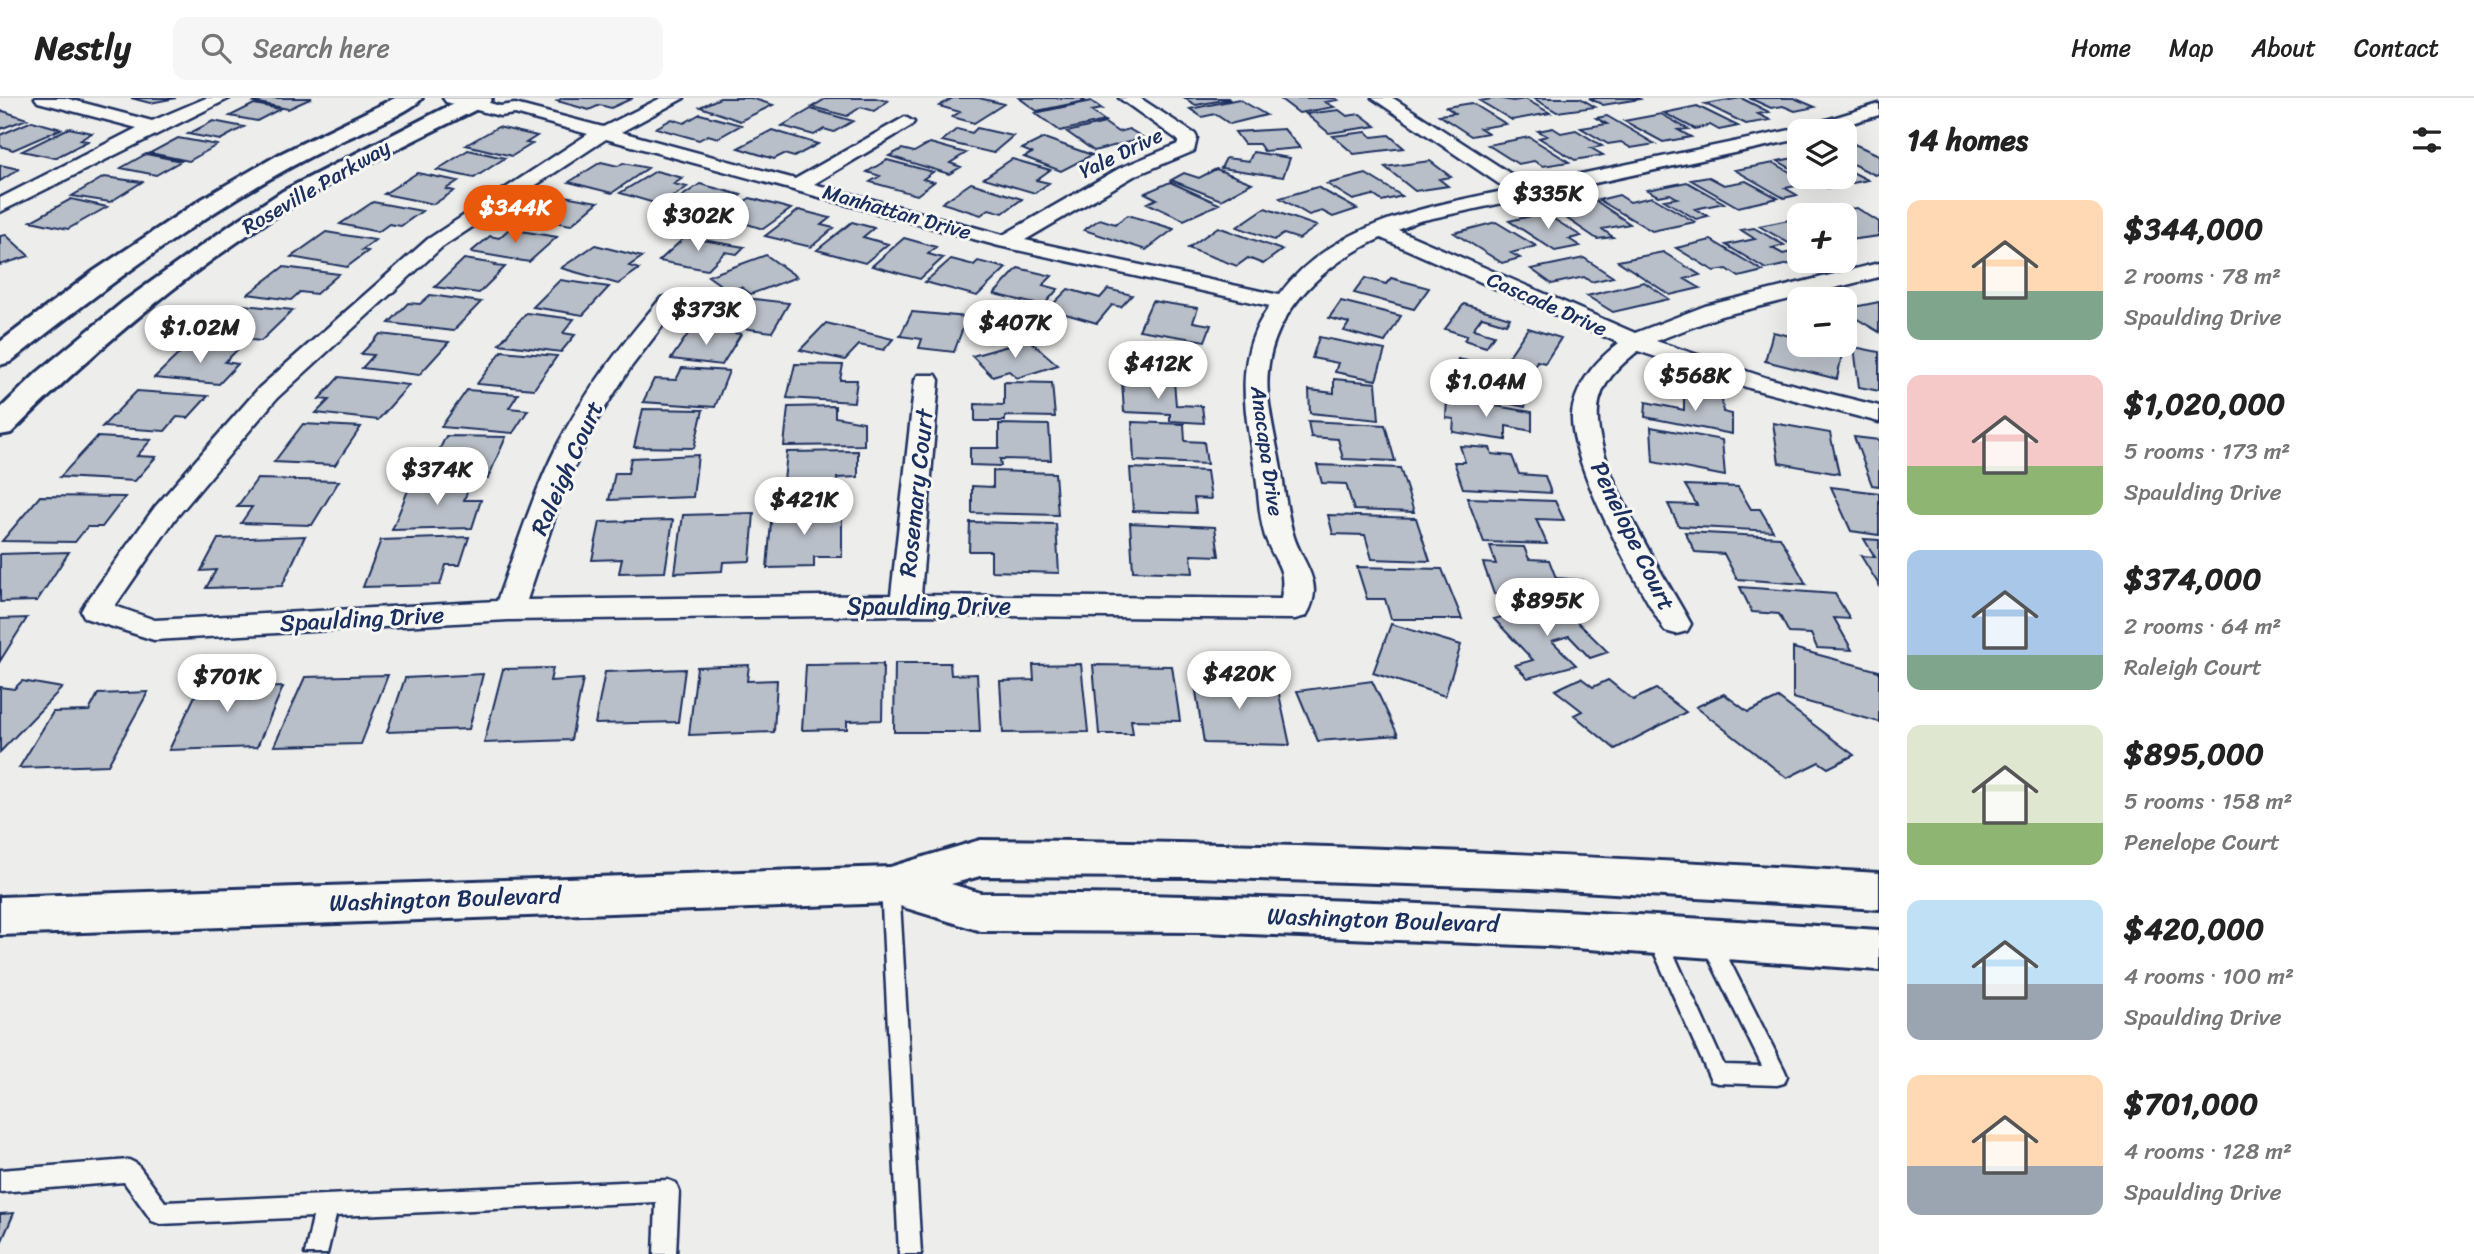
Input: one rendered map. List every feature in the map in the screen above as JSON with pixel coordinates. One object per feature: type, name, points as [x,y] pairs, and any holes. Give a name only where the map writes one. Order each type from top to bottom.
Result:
[{"type":"main road","name":"Roseville Parkway","points":[[0,356],[124,261],[232,191],[286,160],[411,98]]},
{"type":"main road","name":"Roseville Parkway","points":[[0,426],[49,378],[133,307],[240,229],[292,195],[474,99]]},
{"type":"main road","name":"Washington Boulevard","points":[[0,916],[890,885],[980,858],[1197,859],[1531,870],[1879,891]]},
{"type":"main road","name":"Washington Boulevard","points":[[890,885],[981,912],[1203,913],[1655,934],[1879,950]]},
{"type":"street","points":[[44,98],[154,127]]},
{"type":"street","points":[[0,206],[154,127],[221,98]]},
{"type":"street","points":[[604,132],[675,98]]},
{"type":"street","name":"Yale Drive","points":[[1006,242],[1127,173],[1187,147],[1188,138],[1128,98]]},
{"type":"street","points":[[1385,98],[1522,191]]},
{"type":"street","name":"Manhattan Drive","points":[[474,99],[500,111],[515,109],[604,132],[1006,242],[1282,302]]},
{"type":"street","points":[[1846,119],[1879,109]]},
{"type":"street","points":[[800,184],[905,122]]},
{"type":"street","name":"Spaulding Drive","points":[[604,132],[435,243],[268,393],[165,513],[96,611],[154,630],[508,610],[905,605],[1295,609]]},
{"type":"street","name":"Anacapa Drive","points":[[1295,609],[1299,574],[1280,538],[1255,394],[1258,357],[1270,322],[1282,302],[1318,264],[1343,247],[1380,230],[1454,205],[1787,136]]},
{"type":"street","name":"Cascade Drive","points":[[1380,230],[1636,342],[1758,383],[1879,414]]},
{"type":"street","name":"Penelope Court","points":[[1676,624],[1606,488],[1588,443],[1585,410],[1594,382],[1610,363],[1636,342],[1661,328],[1836,278],[1879,270]]},
{"type":"street","name":"Raleigh Court","points":[[508,610],[546,507],[580,428],[624,356],[669,303]]},
{"type":"street","name":"Rosemary Court","points":[[905,605],[915,478],[927,380]]},
{"type":"lane","points":[[890,885],[910,1254]]},
{"type":"lane","points":[[1655,934],[1718,1074],[1777,1076],[1708,938]]},
{"type":"lane","points":[[0,1181],[129,1171],[160,1213],[668,1191],[665,1254]]},
{"type":"lane","points":[[316,1254],[327,1206]]},
{"type":"building","points":[[131,98],[176,98],[150,103]]},
{"type":"building","points":[[262,98],[312,98],[288,109],[254,102]]},
{"type":"building","points":[[563,98],[633,98],[611,108],[600,105],[589,110],[557,101]]},
{"type":"building","points":[[720,98],[751,98],[773,105],[740,121],[700,107]]},
{"type":"building","points":[[827,98],[875,98],[888,101],[874,111],[861,107],[847,116],[812,107]]},
{"type":"building","points":[[953,98],[979,98],[1004,104],[974,123],[952,117],[960,112],[939,106]]},
{"type":"building","points":[[1019,98],[1081,98],[1085,101],[1037,111]]},
{"type":"building","points":[[1184,98],[1228,98],[1229,99],[1196,105]]},
{"type":"building","points":[[1279,98],[1338,100],[1325,102],[1334,107],[1299,113]]},
{"type":"building","points":[[1497,98],[1513,101],[1525,99],[1550,113],[1512,120],[1480,101]]},
{"type":"building","points":[[1533,98],[1580,98],[1595,107],[1557,112]]},
{"type":"building","points":[[1589,98],[1638,98],[1640,99],[1603,105]]},
{"type":"building","points":[[1741,98],[1769,112],[1758,114],[1770,120],[1746,124],[1705,104]]},
{"type":"building","points":[[1749,98],[1794,98],[1815,107],[1795,111],[1783,106],[1771,108]]},
{"type":"building","points":[[1239,99],[1266,115],[1230,124],[1215,114],[1202,117],[1190,109]]},
{"type":"building","points":[[1091,101],[1102,109],[1091,111],[1105,121],[1060,131],[1035,113]]},
{"type":"building","points":[[1472,103],[1506,124],[1480,128],[1488,133],[1471,136],[1439,115],[1455,113],[1446,107]]},
{"type":"building","points":[[254,104],[280,109],[257,121],[230,116]]},
{"type":"building","points":[[1697,106],[1738,126],[1719,130],[1710,125],[1695,129],[1664,113]]},
{"type":"building","points":[[811,109],[853,121],[834,132],[824,129],[814,135],[782,126]]},
{"type":"building","points":[[1339,110],[1347,116],[1360,114],[1376,126],[1329,133],[1306,114]]},
{"type":"building","points":[[0,112],[27,119],[0,129]]},
{"type":"building","points":[[700,114],[741,125],[718,138],[708,135],[699,140],[656,128],[672,119],[684,123]]},
{"type":"building","points":[[1661,114],[1688,129],[1678,130],[1691,137],[1663,142],[1624,121]]},
{"type":"building","points":[[1607,116],[1655,144],[1631,148],[1621,142],[1608,144],[1581,128],[1607,124],[1596,118]]},
{"type":"building","points":[[32,121],[61,129],[13,150],[0,146],[0,135]]},
{"type":"building","points":[[213,121],[244,127],[220,140],[188,134]]},
{"type":"building","points":[[1105,123],[1118,132],[1129,129],[1144,138],[1094,151],[1067,132]]},
{"type":"building","points":[[498,127],[537,136],[526,143],[532,144],[512,156],[466,145]]},
{"type":"building","points":[[69,128],[92,133],[80,140],[88,141],[55,158],[22,151]]},
{"type":"building","points":[[977,128],[1013,136],[993,153],[942,141],[957,129],[972,133]]},
{"type":"building","points":[[1553,128],[1561,133],[1576,130],[1602,146],[1591,148],[1603,155],[1575,160],[1539,138],[1547,136],[1538,131]]},
{"type":"building","points":[[1284,129],[1300,148],[1264,151],[1259,144],[1244,144],[1235,132]]},
{"type":"building","points":[[772,130],[818,144],[794,157],[784,154],[774,159],[738,148]]},
{"type":"building","points":[[1366,132],[1372,137],[1389,135],[1404,148],[1354,154],[1333,136]]},
{"type":"building","points":[[1529,137],[1569,162],[1543,166],[1534,161],[1518,164],[1488,145]]},
{"type":"building","points":[[178,138],[217,145],[189,161],[150,153]]},
{"type":"building","points":[[1044,138],[1092,155],[1061,171],[1024,157],[1032,153],[1022,149]]},
{"type":"building","points":[[930,143],[966,153],[950,163],[961,167],[949,174],[889,156],[902,149],[914,152]]},
{"type":"building","points":[[1857,145],[1879,155],[1879,174],[1875,175],[1857,166]]},
{"type":"building","points":[[468,150],[505,158],[474,178],[437,170]]},
{"type":"building","points":[[1253,152],[1290,158],[1283,177],[1221,168],[1226,158],[1249,161]]},
{"type":"building","points":[[146,154],[181,161],[156,175],[121,168]]},
{"type":"building","points":[[1012,159],[1050,170],[1036,180],[1049,183],[1035,193],[984,178]]},
{"type":"building","points":[[1787,159],[1787,166],[1778,161]]},
{"type":"building","points":[[887,160],[933,172],[923,179],[934,182],[917,195],[870,182],[880,176],[867,172]]},
{"type":"building","points":[[1430,161],[1451,177],[1439,179],[1448,186],[1415,191],[1385,167]]},
{"type":"building","points":[[601,162],[648,168],[612,193],[569,182]]},
{"type":"building","points":[[1774,163],[1787,170],[1785,188],[1797,195],[1784,198],[1735,170]]},
{"type":"building","points":[[0,165],[19,169],[0,181]]},
{"type":"building","points":[[1216,169],[1252,183],[1221,200],[1171,180],[1184,173],[1199,178]]},
{"type":"building","points":[[656,171],[683,178],[674,184],[687,187],[661,205],[620,193]]},
{"type":"building","points":[[417,173],[458,181],[446,189],[454,191],[434,204],[384,194]]},
{"type":"building","points":[[1366,174],[1402,196],[1382,201],[1373,195],[1353,200],[1327,184]]},
{"type":"building","points":[[1857,174],[1868,180],[1857,182]]},
{"type":"building","points":[[104,177],[142,182],[110,202],[72,196]]},
{"type":"building","points":[[1709,177],[1724,185],[1746,181],[1778,198],[1738,207],[1691,180]]},
{"type":"building","points":[[1170,182],[1219,204],[1184,220],[1147,203],[1157,199],[1145,193]]},
{"type":"building","points":[[1687,182],[1724,203],[1695,209],[1708,216],[1696,219],[1664,200],[1677,198],[1670,194],[1658,196],[1647,190]]},
{"type":"building","points":[[971,183],[1022,199],[1003,213],[989,209],[981,215],[942,203]]},
{"type":"building","points":[[700,184],[741,195],[714,214],[672,203]]},
{"type":"building","points":[[1317,187],[1357,209],[1333,217],[1322,211],[1309,215],[1280,198]]},
{"type":"building","points":[[548,193],[598,202],[571,225],[530,218],[541,209],[531,207]]},
{"type":"building","points":[[1619,195],[1630,202],[1652,197],[1695,222],[1652,231],[1599,200]]},
{"type":"building","points":[[750,198],[791,209],[763,229],[721,216]]},
{"type":"building","points":[[71,199],[107,207],[68,229],[31,221]]},
{"type":"building","points":[[1596,201],[1630,224],[1602,229],[1613,237],[1597,239],[1553,209]]},
{"type":"building","points":[[373,202],[422,211],[401,226],[389,224],[378,232],[340,224]]},
{"type":"building","points":[[1265,208],[1317,226],[1299,239],[1284,234],[1274,240],[1237,227]]},
{"type":"building","points":[[1857,208],[1879,222],[1879,236],[1857,239]]},
{"type":"building","points":[[799,210],[830,218],[821,225],[834,228],[811,247],[765,236]]},
{"type":"building","points":[[1544,213],[1581,236],[1569,239],[1580,246],[1555,251],[1509,221]]},
{"type":"building","points":[[1128,215],[1174,229],[1146,250],[1084,230],[1100,219],[1115,224]]},
{"type":"building","points":[[1787,220],[1787,242],[1759,226]]},
{"type":"building","points":[[852,222],[874,228],[863,237],[888,244],[865,263],[817,250]]},
{"type":"building","points":[[1496,222],[1536,246],[1511,253],[1520,258],[1502,263],[1454,233]]},
{"type":"building","points":[[1218,227],[1282,250],[1263,264],[1248,258],[1237,266],[1188,248]]},
{"type":"building","points":[[1754,228],[1784,245],[1772,248],[1783,254],[1787,253],[1787,264],[1766,269],[1726,245],[1755,239],[1741,230]]},
{"type":"building","points":[[509,229],[557,237],[529,262],[471,252],[490,236],[499,238]]},
{"type":"building","points":[[326,232],[375,240],[362,250],[368,251],[347,267],[291,257]]},
{"type":"building","points":[[6,235],[29,256],[0,265],[0,236]]},
{"type":"building","points":[[685,237],[744,247],[737,254],[725,252],[707,270],[659,261]]},
{"type":"building","points":[[904,238],[936,247],[928,254],[943,258],[920,279],[872,266]]},
{"type":"building","points":[[1711,240],[1763,271],[1739,277],[1727,269],[1714,271],[1676,248]]},
{"type":"building","points":[[595,245],[642,257],[629,266],[639,269],[618,284],[561,268]]},
{"type":"building","points":[[1663,252],[1700,275],[1685,279],[1700,288],[1670,295],[1618,261]]},
{"type":"building","points":[[766,255],[797,277],[751,294],[741,287],[729,291],[708,276]]},
{"type":"building","points":[[1584,258],[1613,277],[1591,282],[1584,277],[1552,284],[1531,269]]},
{"type":"building","points":[[464,259],[505,267],[479,293],[435,287]]},
{"type":"building","points":[[951,259],[974,265],[978,261],[1006,268],[977,296],[925,282]]},
{"type":"building","points":[[283,267],[339,274],[316,294],[300,292],[291,300],[248,294]]},
{"type":"building","points":[[1018,268],[1052,276],[1043,285],[1058,289],[1043,306],[994,294]]},
{"type":"building","points":[[1365,278],[1386,284],[1391,278],[1429,288],[1414,309],[1354,293]]},
{"type":"building","points":[[560,280],[609,287],[583,315],[533,307]]},
{"type":"building","points":[[1644,282],[1669,299],[1613,312],[1587,296]]},
{"type":"building","points":[[1068,289],[1100,298],[1108,289],[1132,295],[1121,307],[1112,305],[1097,323],[1048,309]]},
{"type":"building","points":[[430,295],[481,302],[453,331],[389,323],[408,303],[420,304]]},
{"type":"building","points":[[745,298],[789,303],[772,332],[726,326]]},
{"type":"building","points":[[1152,301],[1198,308],[1193,322],[1211,325],[1205,341],[1139,330]]},
{"type":"building","points":[[1341,301],[1401,316],[1385,342],[1344,331],[1349,323],[1329,318]]},
{"type":"building","points":[[1879,302],[1879,332],[1857,319],[1857,306]]},
{"type":"building","points":[[1464,304],[1510,318],[1506,324],[1482,317],[1473,329],[1494,335],[1486,347],[1464,340],[1467,336],[1445,329]]},
{"type":"building","points":[[243,305],[293,310],[261,341],[211,336]]},
{"type":"building","points":[[912,312],[967,317],[954,352],[919,348],[922,339],[900,336]]},
{"type":"building","points":[[526,313],[574,319],[563,333],[575,335],[561,352],[499,344]]},
{"type":"building","points":[[826,323],[893,339],[884,350],[859,345],[845,360],[800,350]]},
{"type":"building","points":[[692,328],[741,334],[722,365],[671,359]]},
{"type":"building","points":[[1528,328],[1561,338],[1545,363],[1537,361],[1532,370],[1505,362]]},
{"type":"building","points":[[1773,332],[1787,335],[1787,357],[1841,357],[1837,379],[1765,361]]},
{"type":"building","points":[[380,334],[449,342],[419,375],[362,368],[374,355],[361,354]]},
{"type":"building","points":[[1319,337],[1385,350],[1376,380],[1335,372],[1338,363],[1312,358]]},
{"type":"building","points":[[1029,340],[1058,365],[1017,378],[1009,371],[992,376],[972,356]]},
{"type":"building","points":[[1129,340],[1176,344],[1175,364],[1199,365],[1199,379],[1126,374]]},
{"type":"building","points":[[189,344],[239,348],[225,362],[238,364],[219,384],[154,378]]},
{"type":"building","points":[[1857,348],[1879,352],[1879,391],[1859,387],[1855,357]]},
{"type":"building","points":[[502,351],[557,356],[534,389],[477,384]]},
{"type":"building","points":[[1458,359],[1514,371],[1509,389],[1528,394],[1525,407],[1448,390]]},
{"type":"building","points":[[795,364],[843,365],[840,380],[857,380],[854,402],[787,398]]},
{"type":"building","points":[[682,368],[729,371],[715,407],[643,402],[654,379],[676,380]]},
{"type":"building","points":[[339,377],[409,385],[378,420],[316,413],[329,400],[319,399]]},
{"type":"building","points":[[1334,379],[1376,383],[1379,420],[1310,413],[1309,390],[1334,393]]},
{"type":"building","points":[[1122,380],[1174,382],[1176,405],[1202,406],[1204,423],[1170,421],[1170,414],[1124,412]]},
{"type":"building","points":[[1004,382],[1052,383],[1055,417],[1005,416],[1005,421],[975,421],[975,404],[1004,405]]},
{"type":"building","points":[[467,390],[518,394],[509,408],[528,410],[513,433],[441,427]]},
{"type":"building","points":[[137,391],[208,396],[188,418],[177,417],[165,431],[102,427]]},
{"type":"building","points":[[1684,391],[1722,398],[1723,412],[1732,414],[1732,434],[1645,417],[1646,402],[1684,410]]},
{"type":"building","points":[[1447,398],[1532,412],[1532,431],[1506,426],[1506,440],[1453,432],[1454,419],[1446,418]]},
{"type":"building","points":[[835,406],[835,417],[864,422],[864,445],[784,446],[788,407]]},
{"type":"building","points":[[643,409],[703,410],[694,448],[634,447]]},
{"type":"building","points":[[1308,421],[1385,425],[1395,461],[1343,459],[1338,439],[1311,437]]},
{"type":"building","points":[[1132,422],[1184,424],[1185,441],[1204,442],[1207,464],[1134,461]]},
{"type":"building","points":[[1773,423],[1830,433],[1839,474],[1779,463]]},
{"type":"building","points":[[303,424],[361,427],[335,465],[274,462]]},
{"type":"building","points":[[999,424],[1049,425],[1051,460],[1000,459],[1001,466],[970,465],[970,448],[999,448]]},
{"type":"building","points":[[1651,427],[1722,440],[1725,476],[1653,462]]},
{"type":"building","points":[[446,436],[506,437],[488,478],[426,477]]},
{"type":"building","points":[[97,437],[151,440],[137,456],[156,457],[135,481],[60,477]]},
{"type":"building","points":[[1854,437],[1879,440],[1879,486],[1872,485]]},
{"type":"building","points":[[1460,446],[1490,448],[1492,454],[1512,456],[1519,474],[1545,476],[1551,493],[1463,488],[1454,462],[1465,462]]},
{"type":"building","points":[[858,451],[858,477],[837,478],[836,490],[783,491],[787,452]]},
{"type":"building","points":[[698,455],[693,497],[609,500],[615,473],[628,473],[631,458]]},
{"type":"building","points":[[1317,465],[1400,468],[1414,512],[1354,510],[1346,484],[1322,483]]},
{"type":"building","points":[[1130,468],[1207,471],[1211,499],[1194,498],[1196,513],[1133,511]]},
{"type":"building","points":[[993,471],[1055,473],[1058,515],[972,513],[972,486],[993,487]]},
{"type":"building","points":[[257,479],[339,481],[312,525],[241,523],[252,507],[237,507]]},
{"type":"building","points":[[471,482],[464,500],[481,500],[472,528],[392,530],[411,483]]},
{"type":"building","points":[[1685,485],[1738,487],[1751,509],[1760,509],[1773,531],[1679,526],[1668,504],[1697,505]]},
{"type":"building","points":[[1831,487],[1879,493],[1879,535],[1851,531]]},
{"type":"building","points":[[40,496],[125,497],[102,527],[87,527],[75,542],[2,541]]},
{"type":"building","points":[[1467,498],[1555,501],[1564,520],[1536,519],[1547,544],[1484,542]]},
{"type":"building","points":[[842,509],[842,557],[814,557],[814,567],[767,568],[772,511]]},
{"type":"building","points":[[754,513],[750,561],[723,562],[722,571],[675,573],[683,515]]},
{"type":"building","points":[[1328,515],[1416,518],[1430,561],[1372,559],[1365,535],[1333,534]]},
{"type":"building","points":[[673,520],[665,572],[619,573],[622,559],[592,560],[600,522]]},
{"type":"building","points":[[970,522],[1056,524],[1059,573],[991,571],[991,551],[969,551]]},
{"type":"building","points":[[1130,523],[1215,527],[1219,556],[1191,555],[1193,573],[1133,571]]},
{"type":"building","points":[[1685,532],[1780,537],[1806,584],[1737,579],[1724,554],[1695,552]]},
{"type":"building","points":[[305,536],[282,586],[206,588],[216,570],[201,571],[218,539]]},
{"type":"building","points":[[469,537],[460,565],[446,565],[440,585],[363,587],[381,540]]},
{"type":"building","points":[[1864,539],[1879,540],[1879,585],[1861,556],[1875,557]]},
{"type":"building","points":[[1490,546],[1524,547],[1529,559],[1549,560],[1556,578],[1582,580],[1590,598],[1494,594],[1483,563],[1496,564]]},
{"type":"building","points":[[69,552],[37,601],[0,602],[0,554]]},
{"type":"building","points":[[1357,567],[1442,569],[1462,619],[1391,619],[1385,599],[1367,599]]},
{"type":"building","points":[[1740,587],[1835,594],[1850,619],[1834,618],[1852,650],[1817,648],[1811,634],[1789,633],[1779,614],[1752,612]]},
{"type":"building","points":[[1557,602],[1608,652],[1590,658],[1569,636],[1552,641],[1576,665],[1528,678],[1515,665],[1533,660],[1494,619]]},
{"type":"building","points":[[27,618],[0,661],[0,619]]},
{"type":"building","points":[[1391,624],[1461,645],[1445,696],[1373,673]]},
{"type":"building","points":[[1793,648],[1879,671],[1879,722],[1793,698]]},
{"type":"building","points":[[895,663],[950,663],[951,675],[977,674],[980,732],[894,732]]},
{"type":"building","points":[[883,664],[882,720],[847,721],[847,729],[802,730],[806,665]]},
{"type":"building","points":[[1081,664],[1088,732],[1003,733],[1000,681],[1034,680],[1033,665]]},
{"type":"building","points":[[749,665],[747,681],[777,680],[774,732],[689,735],[697,667]]},
{"type":"building","points":[[1093,665],[1172,666],[1180,721],[1131,720],[1133,734],[1099,734]]},
{"type":"building","points":[[553,668],[550,681],[583,679],[571,740],[484,743],[503,669]]},
{"type":"building","points":[[685,669],[678,722],[595,724],[605,672]]},
{"type":"building","points":[[1193,672],[1243,673],[1245,685],[1277,685],[1290,745],[1204,743]]},
{"type":"building","points":[[483,674],[469,729],[387,732],[405,678]]},
{"type":"building","points":[[257,675],[251,688],[283,687],[257,747],[169,750],[204,677]]},
{"type":"building","points":[[388,675],[361,744],[274,746],[305,677]]},
{"type":"building","points":[[1581,678],[1593,687],[1608,680],[1633,700],[1656,689],[1686,712],[1615,749],[1574,715],[1582,711],[1555,690]]},
{"type":"building","points":[[22,681],[62,688],[0,752],[0,687],[14,689]]},
{"type":"building","points":[[1372,681],[1398,735],[1318,741],[1297,691]]},
{"type":"building","points":[[148,692],[108,765],[19,768],[53,712],[89,711],[98,694]]},
{"type":"building","points":[[1724,694],[1748,712],[1778,698],[1854,755],[1828,768],[1819,762],[1787,778],[1696,707]]},
{"type":"building","points":[[14,1213],[0,1245],[0,1214]]}]
